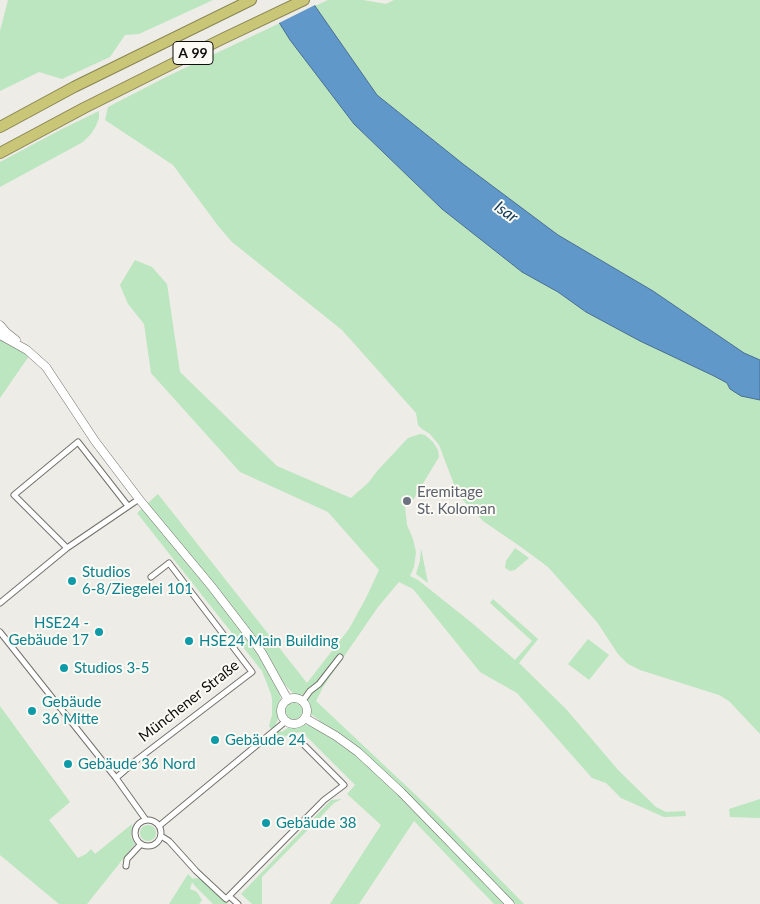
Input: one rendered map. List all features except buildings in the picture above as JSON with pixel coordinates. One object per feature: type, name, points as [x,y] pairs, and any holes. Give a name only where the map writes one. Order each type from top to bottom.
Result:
[{"type":"highway","name":"A 99","points":[[0,127],[74,87],[251,0]]},
{"type":"highway","name":"A 99","points":[[0,153],[84,108],[304,0]]},
{"type":"main road","points":[[0,325],[22,347]]},
{"type":"main road","points":[[0,335],[38,358],[46,367],[95,441],[255,643],[288,700]]},
{"type":"main road","points":[[293,699],[298,699],[302,702],[306,709],[305,718],[302,722],[291,724],[286,721],[281,711],[284,704],[288,700],[293,699]]},
{"type":"main road","points":[[305,718],[336,736],[358,752],[401,792],[510,904]]},
{"type":"street","points":[[67,548],[14,495],[78,442],[128,506]]},
{"type":"street","points":[[0,603],[67,548],[139,498]]},
{"type":"street","name":"Münchener Straße","points":[[116,778],[252,672],[169,562],[152,577]]},
{"type":"street","points":[[0,632],[116,778],[146,820]]},
{"type":"street","points":[[302,702],[340,657]]},
{"type":"street","points":[[159,826],[286,721]]},
{"type":"street","points":[[161,836],[226,899],[324,800],[344,785],[305,746]]},
{"type":"street","points":[[146,820],[156,822],[159,826],[161,836],[158,842],[153,845],[141,844],[136,837],[137,828],[140,823],[146,820]]},
{"type":"street","points":[[126,866],[127,859],[141,844]]},
{"type":"street","points":[[229,896],[238,904]]},
{"type":"green space","points":[[8,0],[213,0],[139,34],[125,35],[110,57],[62,79],[39,72],[0,91],[0,31]]},
{"type":"green space","points":[[328,0],[363,0],[386,4],[394,0],[760,0],[760,360],[744,353],[653,291],[558,235],[463,164],[377,95],[315,6]]},
{"type":"green space","points":[[280,23],[290,40],[354,124],[442,209],[522,272],[558,292],[586,312],[727,383],[730,389],[741,396],[760,400],[760,734],[729,701],[719,695],[640,670],[628,664],[618,654],[597,622],[548,567],[483,521],[462,499],[455,487],[439,445],[430,434],[418,425],[416,413],[342,330],[232,242],[173,165],[105,120],[108,107],[168,76]]},
{"type":"green space","points":[[99,111],[96,126],[83,142],[0,187],[0,162]]},
{"type":"green space","points":[[135,260],[152,267],[167,284],[180,372],[277,466],[351,498],[368,483],[408,438],[420,434],[425,435],[433,442],[438,450],[439,457],[413,500],[403,496],[401,499],[405,507],[407,525],[416,552],[414,567],[410,576],[418,580],[472,623],[515,660],[532,641],[490,603],[493,599],[538,639],[519,663],[566,709],[619,771],[656,807],[666,812],[685,811],[686,816],[664,817],[621,798],[606,783],[592,778],[517,693],[480,672],[413,589],[399,582],[378,607],[323,687],[316,701],[438,816],[524,904],[494,904],[414,821],[359,904],[330,904],[381,825],[347,794],[355,785],[302,732],[294,733],[280,740],[269,726],[272,715],[272,699],[262,671],[137,513],[158,494],[307,683],[349,629],[379,570],[328,512],[240,472],[151,373],[144,324],[128,304],[120,285]],"holes":[[[285,685],[295,695],[301,696],[307,690],[311,693],[307,701],[311,714],[319,720],[315,728],[304,724],[289,727],[282,732],[275,726],[279,717],[281,699],[278,689]]]},
{"type":"green space","points":[[0,338],[29,356],[0,398]]},
{"type":"green space","points":[[421,548],[428,583],[416,574]]},
{"type":"green space","points":[[515,548],[529,558],[515,570],[510,571],[505,568],[506,561]]},
{"type":"green space","points":[[588,639],[609,655],[589,680],[568,664]]},
{"type":"green space","points":[[290,702],[298,702],[303,707],[301,718],[290,720],[285,715],[285,707]]},
{"type":"green space","points":[[0,706],[70,802],[49,820],[78,858],[91,849],[95,854],[132,824],[131,837],[135,844],[87,904],[59,904],[0,855]]},
{"type":"green space","points":[[342,799],[334,803],[262,877],[262,904],[252,904],[241,894],[331,800]]},
{"type":"green space","points":[[760,799],[760,818],[730,817],[729,809]]},
{"type":"green space","points":[[148,825],[156,833],[148,841],[140,833]]},
{"type":"green space","points":[[188,874],[193,879],[202,879],[228,904],[213,904],[192,882],[190,889],[197,892],[202,900],[199,904],[169,904]]},
{"type":"water","name":"Isar","points":[[265,0],[312,0],[377,95],[463,164],[558,235],[653,291],[744,353],[760,360],[760,400],[741,396],[730,389],[727,383],[640,341],[586,312],[558,292],[522,272],[442,209],[354,124],[290,40]]},
{"type":"pier","points":[[263,0],[315,0],[317,4],[277,24]]},
{"type":"place","name":"Eremitage St. Koloman","points":[[407,501]]},
{"type":"place","name":"Studios 6-8/Ziegelei 101","points":[[72,581]]},
{"type":"place","name":"HSE24 - Gebäude 17","points":[[99,632]]},
{"type":"place","name":"HSE24 Main Building","points":[[189,641]]},
{"type":"place","name":"Studios 3-5","points":[[64,668]]},
{"type":"place","name":"Gebäude 36 Mitte","points":[[32,711]]},
{"type":"place","name":"Gebäude 24","points":[[215,740]]},
{"type":"place","name":"Gebäude 36 Nord","points":[[68,764]]},
{"type":"place","name":"Gebäude 38","points":[[266,823]]}]
